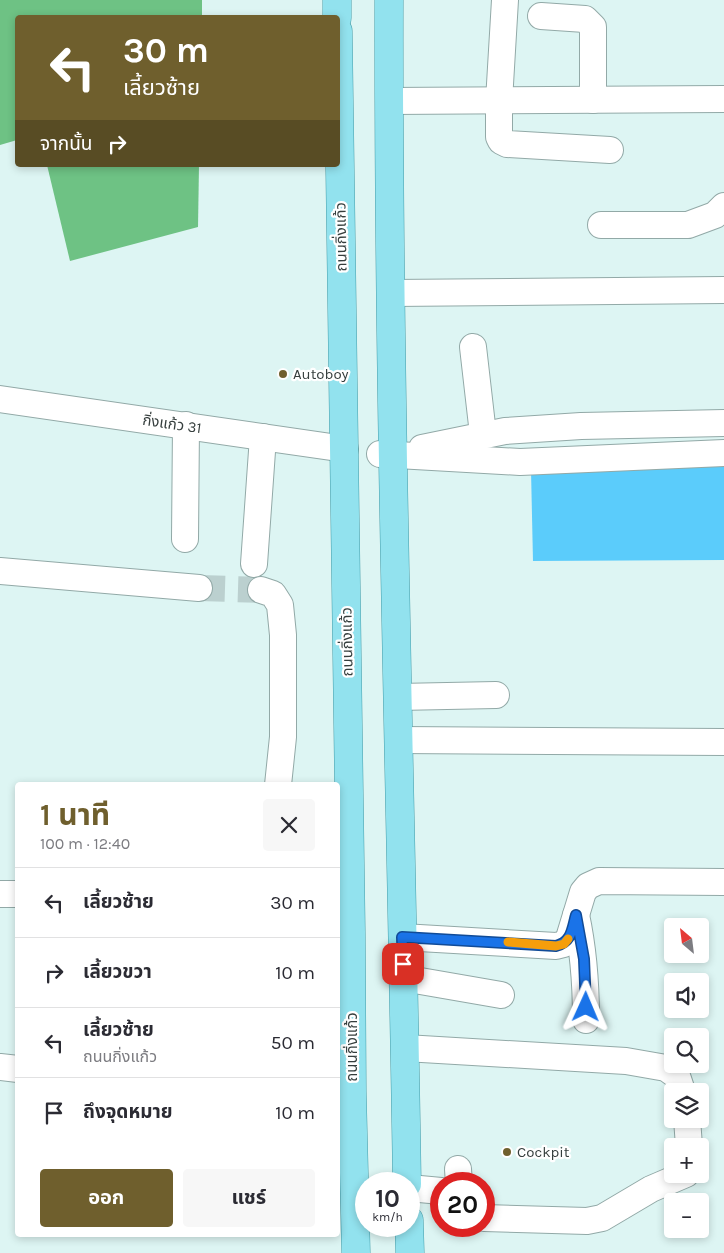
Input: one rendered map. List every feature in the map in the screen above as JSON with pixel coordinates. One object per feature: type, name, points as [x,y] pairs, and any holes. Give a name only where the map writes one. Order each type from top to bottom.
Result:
[{"type":"main road","points":[[337,0],[337,15]]},
{"type":"main road","points":[[389,0],[391,293],[386,454],[398,697],[407,1172]]},
{"type":"main road","name":"ถนนกิ่งแก้ว","points":[[340,150],[345,448],[345,1091],[356,1253]]},
{"type":"main road","points":[[410,1237],[410,1253]]},
{"type":"street","points":[[505,0],[499,101],[501,141],[507,144],[610,150]]},
{"type":"street","points":[[541,16],[585,19],[593,27],[593,100]]},
{"type":"street","points":[[389,101],[724,99]]},
{"type":"street","points":[[601,225],[688,225],[715,215],[724,206]]},
{"type":"street","points":[[391,293],[724,290]]},
{"type":"street","points":[[473,346],[483,434]]},
{"type":"street","name":"กิ่งแก้ว 31","points":[[0,399],[345,448]]},
{"type":"street","points":[[386,454],[505,430],[581,426],[724,423]]},
{"type":"street","points":[[186,426],[186,539]]},
{"type":"street","points":[[254,564],[263,437]]},
{"type":"street","points":[[386,454],[520,462],[724,453]]},
{"type":"street","points":[[0,571],[198,588]]},
{"type":"street","points":[[261,590],[273,594],[280,605],[283,635],[283,737],[278,782]]},
{"type":"street","points":[[398,697],[496,694]]},
{"type":"street","points":[[399,740],[724,742]]},
{"type":"street","points":[[402,937],[556,946],[564,944],[569,938],[583,892],[588,886],[599,881],[724,882]]},
{"type":"street","points":[[0,894],[15,894]]},
{"type":"street","points":[[576,915],[582,943],[586,979],[586,1020]]},
{"type":"street","points":[[403,978],[501,995]]},
{"type":"street","points":[[405,1048],[626,1061],[666,1068],[676,1076],[679,1083]]},
{"type":"street","points":[[0,1067],[15,1069]]},
{"type":"street","points":[[495,1218],[587,1221],[602,1218],[651,1189],[665,1183]]},
{"type":"green space","points":[[0,0],[202,0],[202,15],[15,15],[15,141],[0,145]]},
{"type":"green space","points":[[47,167],[199,167],[198,227],[70,261]]},
{"type":"water","points":[[724,453],[724,560],[533,561],[531,470]]},
{"type":"tunnel","points":[[199,588],[261,590]]},
{"type":"slow traffic","points":[[508,942],[556,946],[564,944],[568,939]]},
{"type":"place","name":"Autoboy","points":[[283,374]]},
{"type":"place","name":"Cockpit","points":[[507,1152]]},
{"type":"route","points":[[403,964],[402,937],[556,946],[564,944],[569,938],[576,915],[584,959],[586,1007]]}]
